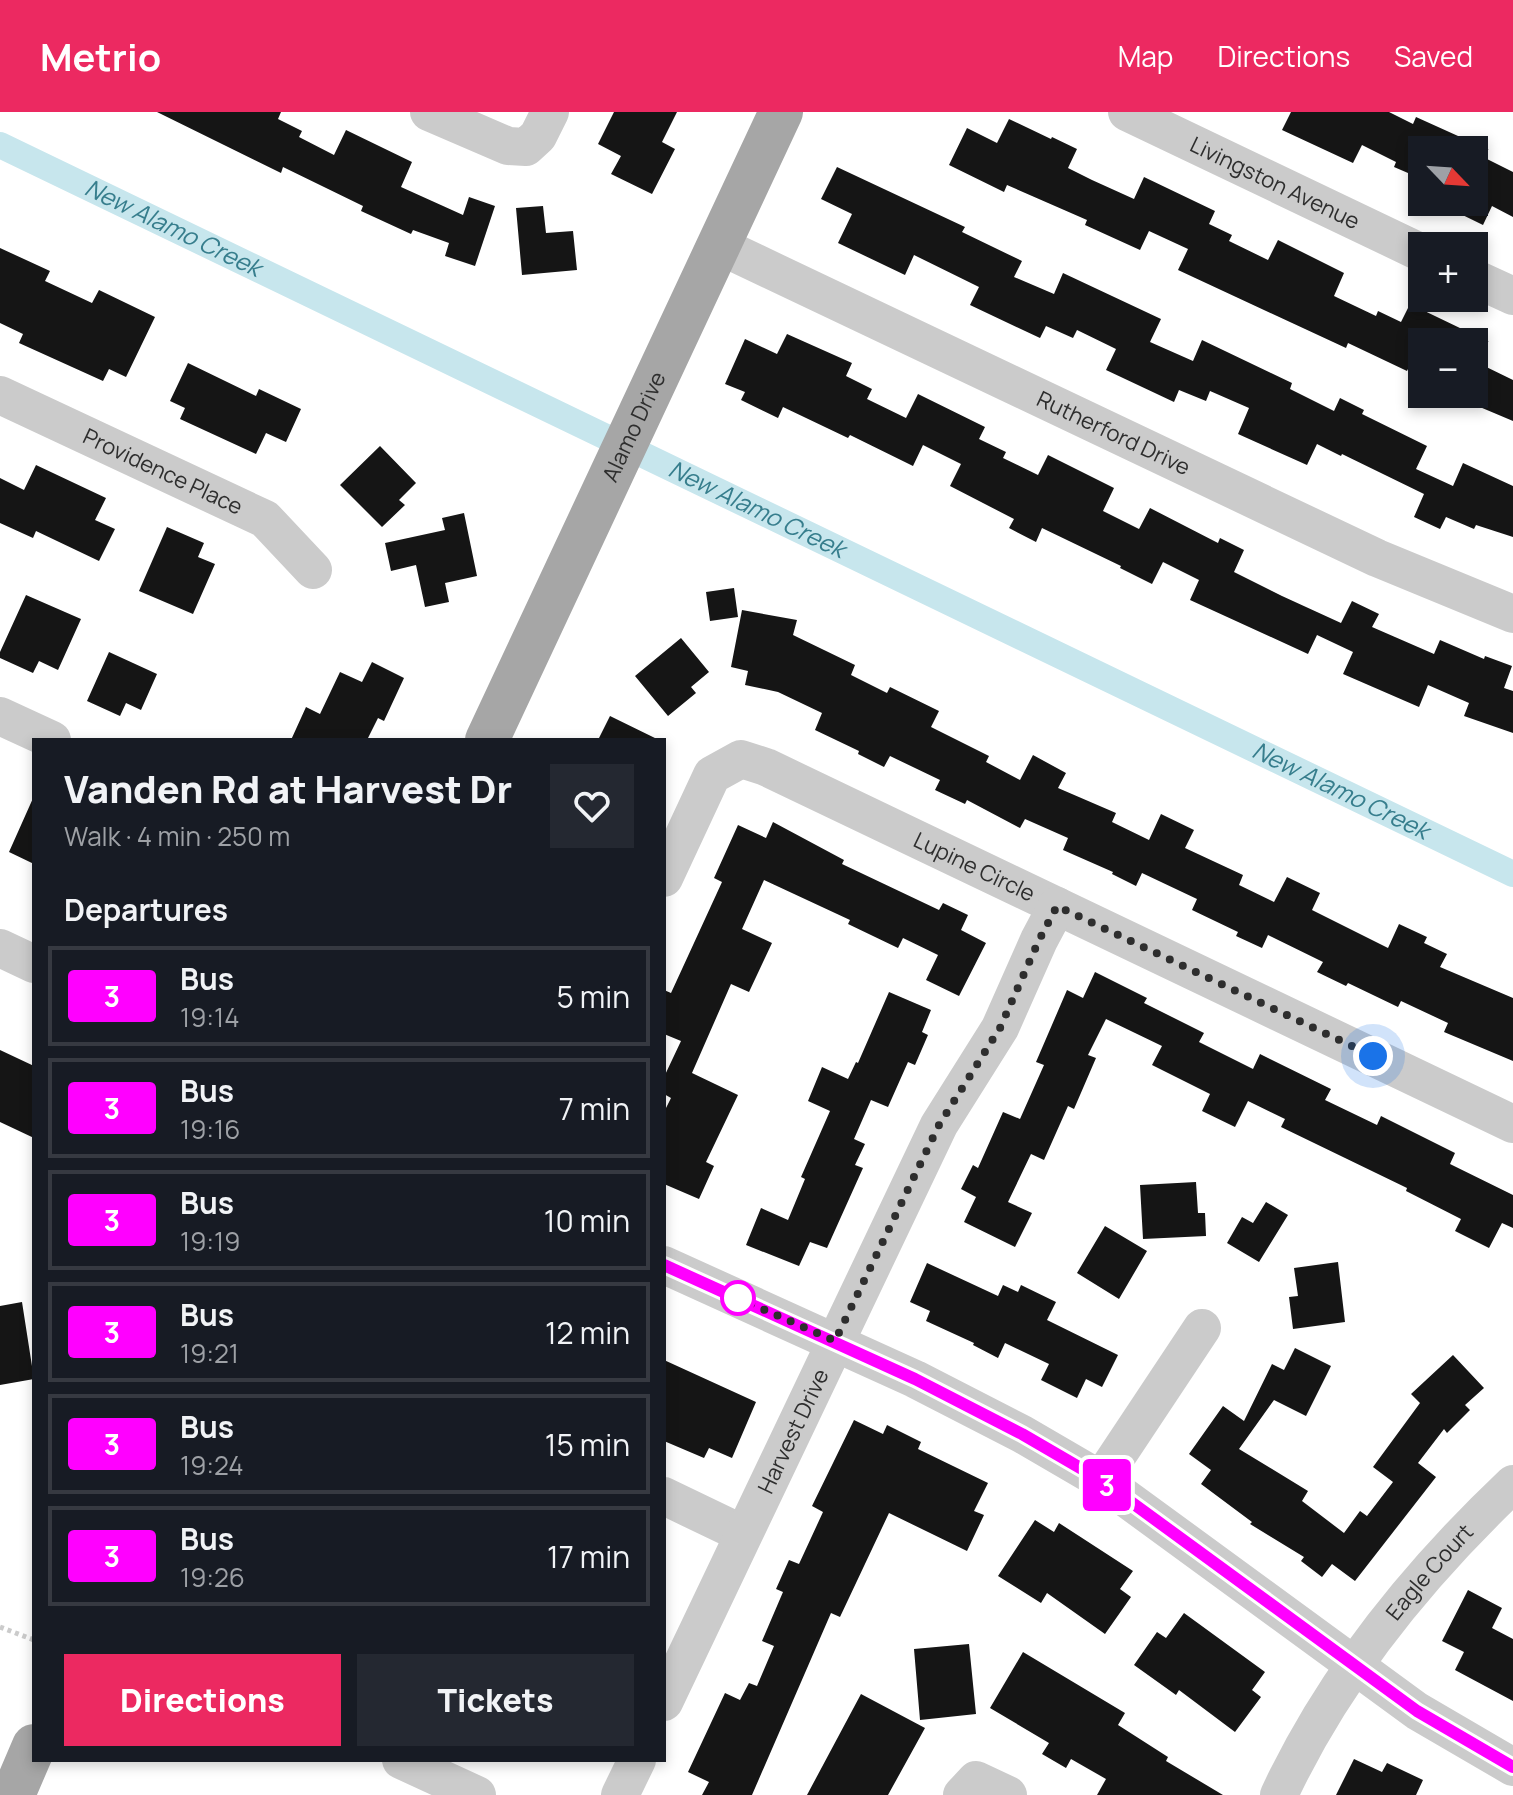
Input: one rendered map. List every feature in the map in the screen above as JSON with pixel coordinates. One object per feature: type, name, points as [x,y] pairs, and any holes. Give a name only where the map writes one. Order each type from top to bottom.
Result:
[{"type":"main road","name":"Alamo Drive","points":[[488,738],[781,112]]},
{"type":"main road","points":[[13,1795],[32,1751]]},
{"type":"street","points":[[429,112],[508,146],[526,147],[538,136],[550,112]]},
{"type":"street","name":"Livingston Avenue","points":[[1127,112],[1408,246]]},
{"type":"street","name":"Rutherford Drive","points":[[718,245],[1377,558],[1513,614]]},
{"type":"street","points":[[1488,284],[1513,296]]},
{"type":"street","name":"Providence Place","points":[[0,395],[265,519],[313,570]]},
{"type":"street","points":[[0,716],[48,738]]},
{"type":"street","name":"Lupine Circle","points":[[666,874],[712,775],[741,759],[766,767],[1513,1124]]},
{"type":"street","name":"Harvest Drive","points":[[666,1698],[939,1125],[1000,1028],[1057,906]]},
{"type":"street","points":[[0,948],[32,963]]},
{"type":"street","points":[[666,1266],[915,1379],[1022,1434],[1101,1480],[1417,1711],[1513,1767]]},
{"type":"street","points":[[1101,1480],[1202,1328]]},
{"type":"street","name":"Eagle Court","points":[[1279,1795],[1353,1666],[1417,1585],[1470,1525],[1513,1484]]},
{"type":"street","points":[[666,1497],[743,1534]]},
{"type":"street","points":[[405,1762],[477,1795]]},
{"type":"street","points":[[620,1795],[636,1762]]},
{"type":"street","points":[[962,1795],[976,1780],[1008,1795]]},
{"type":"path","points":[[0,1627],[32,1639]]},
{"type":"building","points":[[157,112],[281,112],[278,119],[302,131],[299,137],[334,155],[346,130],[412,162],[401,187],[463,215],[469,197],[495,206],[475,266],[445,256],[449,243],[413,230],[411,234],[361,211],[363,206],[283,167],[281,173]]},
{"type":"building","points":[[614,112],[677,112],[662,142],[675,149],[652,194],[611,174],[621,156],[598,144]]},
{"type":"building","points":[[1291,112],[1389,112],[1413,124],[1416,117],[1458,136],[1408,136],[1408,173],[1394,167],[1396,162],[1362,145],[1353,163],[1282,130]]},
{"type":"building","points":[[1009,119],[1077,149],[1068,168],[1092,180],[1134,199],[1144,177],[1215,211],[1209,224],[1232,235],[1229,241],[1268,260],[1278,240],[1344,273],[1334,296],[1376,316],[1378,311],[1401,322],[1408,308],[1408,312],[1427,312],[1460,328],[1408,328],[1407,371],[1348,343],[1346,348],[1178,270],[1188,249],[1149,231],[1140,250],[1085,225],[1087,220],[1007,185],[1004,192],[949,165],[967,128],[997,143]]},
{"type":"building","points":[[1488,160],[1513,172],[1513,217],[1492,206],[1488,214]]},
{"type":"building","points":[[837,167],[965,227],[962,232],[1022,261],[1014,277],[1054,294],[1063,273],[1161,319],[1150,342],[1193,361],[1202,340],[1292,383],[1290,389],[1334,411],[1340,398],[1364,410],[1362,414],[1427,446],[1416,469],[1453,486],[1463,463],[1513,486],[1513,537],[1476,525],[1474,529],[1446,517],[1440,529],[1414,517],[1424,494],[1342,454],[1317,444],[1307,465],[1238,434],[1249,408],[1210,391],[1206,401],[1179,390],[1174,402],[1106,370],[1116,349],[1077,330],[1073,338],[1046,326],[1040,338],[970,305],[979,287],[914,255],[905,275],[838,243],[852,214],[821,199]]},
{"type":"building","points":[[543,206],[546,233],[573,231],[577,270],[522,275],[516,208]]},
{"type":"building","points":[[1465,216],[1487,216],[1483,225]]},
{"type":"building","points":[[0,248],[50,271],[45,281],[92,303],[99,290],[155,317],[126,377],[109,369],[103,381],[19,343],[23,334],[0,323]]},
{"type":"building","points":[[787,334],[852,363],[846,376],[872,389],[867,399],[906,418],[918,394],[985,427],[979,439],[1006,452],[1003,458],[1038,475],[1048,455],[1114,488],[1103,511],[1139,529],[1150,508],[1218,543],[1220,538],[1244,550],[1234,572],[1282,596],[1341,623],[1352,601],[1379,614],[1372,627],[1434,654],[1440,640],[1484,659],[1485,656],[1512,666],[1504,688],[1513,691],[1513,733],[1464,716],[1469,703],[1428,685],[1419,707],[1343,674],[1353,652],[1317,635],[1308,654],[1190,600],[1199,580],[1163,562],[1152,584],[1042,528],[1036,542],[1009,528],[1014,519],[950,486],[961,464],[923,445],[913,466],[783,407],[778,418],[741,400],[745,392],[725,384],[745,339],[777,354]]},
{"type":"building","points":[[188,363],[256,396],[259,389],[301,409],[286,442],[266,433],[256,454],[180,419],[185,408],[170,401]]},
{"type":"building","points":[[1488,368],[1513,380],[1513,421],[1482,408],[1488,408]]},
{"type":"building","points":[[380,446],[416,483],[399,500],[405,505],[382,527],[340,485]]},
{"type":"building","points":[[36,465],[106,498],[95,520],[115,529],[99,561],[36,531],[33,538],[0,523],[0,478],[24,490]]},
{"type":"building","points":[[464,513],[477,576],[445,583],[449,602],[425,607],[416,565],[391,571],[385,543],[445,530],[442,518]]},
{"type":"building","points":[[167,527],[204,543],[198,557],[215,564],[193,614],[139,591]]},
{"type":"building","points":[[734,588],[738,617],[710,621],[706,592]]},
{"type":"building","points":[[26,595],[81,619],[58,670],[39,661],[33,673],[0,658]]},
{"type":"building","points":[[742,610],[797,620],[793,635],[855,665],[851,675],[887,693],[890,687],[939,711],[931,727],[989,756],[986,762],[1020,780],[1033,755],[1066,773],[1058,788],[1116,813],[1112,822],[1149,840],[1161,814],[1194,830],[1185,848],[1243,875],[1239,885],[1274,902],[1287,877],[1320,893],[1312,910],[1388,948],[1399,924],[1427,937],[1424,943],[1447,954],[1440,967],[1513,998],[1513,1061],[1444,1032],[1448,1023],[1401,1001],[1398,1007],[1317,972],[1323,962],[1268,935],[1262,948],[1236,936],[1238,932],[1192,910],[1197,899],[1142,873],[1136,886],[1063,850],[1068,838],[1025,819],[1020,828],[967,800],[965,804],[935,790],[940,780],[890,756],[884,767],[815,730],[822,713],[778,692],[745,685],[748,671],[731,667]]},
{"type":"building","points":[[681,638],[709,672],[691,687],[696,693],[668,716],[635,676]]},
{"type":"building","points":[[109,652],[157,674],[141,710],[126,703],[120,716],[87,701]]},
{"type":"building","points":[[372,662],[404,678],[384,721],[378,718],[368,738],[292,738],[306,707],[320,714],[340,672],[362,682]]},
{"type":"building","points":[[610,716],[655,738],[599,738]]},
{"type":"building","points":[[32,800],[32,863],[9,852]]},
{"type":"building","points":[[773,822],[844,860],[842,864],[939,910],[943,903],[968,915],[961,930],[986,943],[959,996],[926,980],[938,955],[903,938],[898,948],[848,924],[850,920],[764,880],[742,929],[772,943],[749,992],[731,984],[692,1073],[738,1095],[706,1162],[714,1166],[699,1199],[666,1185],[666,1108],[671,1098],[666,1095],[666,1073],[681,1041],[666,1035],[666,991],[671,993],[722,882],[714,878],[738,825],[766,838]]},
{"type":"building","points":[[1095,972],[1147,998],[1144,1003],[1204,1033],[1199,1042],[1253,1069],[1260,1054],[1331,1089],[1325,1100],[1377,1125],[1381,1116],[1455,1153],[1450,1164],[1513,1195],[1513,1228],[1502,1223],[1489,1248],[1455,1231],[1461,1219],[1406,1191],[1407,1188],[1281,1127],[1285,1119],[1248,1101],[1235,1127],[1202,1111],[1210,1094],[1152,1065],[1162,1046],[1106,1019],[1088,1055],[1096,1058],[1074,1109],[1068,1106],[1044,1160],[1031,1154],[1008,1202],[1032,1213],[1015,1247],[964,1222],[976,1197],[961,1189],[973,1165],[978,1168],[1003,1112],[1020,1119],[1044,1065],[1036,1062],[1067,990],[1083,998]]},
{"type":"building","points":[[889,992],[931,1010],[922,1032],[928,1035],[915,1065],[908,1062],[888,1107],[871,1100],[854,1139],[865,1144],[855,1165],[863,1168],[827,1248],[810,1242],[799,1266],[746,1245],[761,1208],[788,1220],[805,1179],[801,1177],[830,1111],[808,1101],[822,1067],[848,1079]]},
{"type":"building","points":[[0,1050],[32,1065],[32,1137],[0,1122]]},
{"type":"building","points":[[1196,1182],[1198,1213],[1205,1213],[1206,1236],[1143,1239],[1140,1185]]},
{"type":"building","points":[[1266,1202],[1288,1215],[1259,1262],[1227,1243],[1242,1217],[1253,1223]]},
{"type":"building","points":[[1105,1226],[1147,1251],[1119,1299],[1077,1273]]},
{"type":"building","points":[[1338,1262],[1345,1322],[1293,1329],[1289,1297],[1298,1296],[1294,1268]]},
{"type":"building","points":[[927,1263],[998,1296],[1003,1285],[1018,1292],[1021,1285],[1056,1302],[1047,1320],[1118,1355],[1102,1387],[1086,1379],[1077,1398],[1041,1380],[1049,1364],[1005,1343],[998,1358],[926,1321],[930,1311],[910,1302]]},
{"type":"building","points":[[22,1302],[32,1379],[0,1385],[0,1306]]},
{"type":"building","points":[[1295,1348],[1331,1366],[1306,1416],[1274,1400],[1239,1449],[1308,1491],[1302,1501],[1344,1533],[1360,1511],[1367,1516],[1393,1482],[1373,1467],[1420,1403],[1411,1394],[1453,1355],[1484,1388],[1465,1405],[1470,1410],[1447,1433],[1444,1429],[1418,1463],[1436,1477],[1355,1581],[1332,1564],[1322,1577],[1301,1561],[1304,1557],[1250,1524],[1252,1522],[1201,1484],[1211,1470],[1189,1454],[1223,1406],[1244,1421],[1272,1364],[1284,1370]]},
{"type":"building","points":[[666,1361],[756,1402],[732,1458],[709,1448],[704,1458],[666,1442]]},
{"type":"building","points":[[854,1420],[883,1434],[887,1425],[921,1442],[918,1449],[988,1483],[974,1511],[984,1515],[967,1551],[889,1513],[840,1617],[831,1613],[752,1795],[702,1795],[709,1782],[688,1772],[725,1693],[740,1700],[749,1683],[757,1686],[774,1646],[762,1641],[783,1592],[776,1589],[789,1560],[799,1564],[823,1512],[812,1506]]},
{"type":"building","points":[[1035,1520],[1054,1532],[1059,1523],[1133,1571],[1120,1589],[1131,1597],[1105,1634],[1047,1593],[1041,1603],[998,1576]]},
{"type":"building","points":[[1468,1590],[1502,1608],[1492,1628],[1513,1639],[1513,1701],[1455,1670],[1464,1652],[1442,1641]]},
{"type":"building","points":[[1184,1613],[1265,1672],[1252,1690],[1261,1697],[1235,1732],[1179,1690],[1176,1695],[1134,1665],[1157,1632],[1166,1638]]},
{"type":"building","points":[[969,1644],[976,1714],[920,1720],[914,1649]]},
{"type":"building","points":[[1023,1652],[1125,1713],[1118,1725],[1168,1757],[1166,1761],[1223,1795],[1097,1795],[1106,1779],[1071,1759],[1066,1768],[1042,1754],[1049,1743],[990,1708]]},
{"type":"building","points":[[861,1694],[925,1728],[888,1795],[807,1795]]},
{"type":"building","points":[[1354,1759],[1382,1772],[1387,1763],[1423,1780],[1416,1795],[1336,1795]]},
{"type":"waterway","name":"New Alamo Creek","points":[[0,145],[1513,874]]},
{"type":"bus line","name":"3","points":[[666,1266],[915,1379],[1022,1434],[1101,1480],[1417,1711],[1513,1767]]},
{"type":"route","points":[[738,1298],[835,1341],[939,1125],[1000,1028],[1057,906],[1373,1056]]}]
